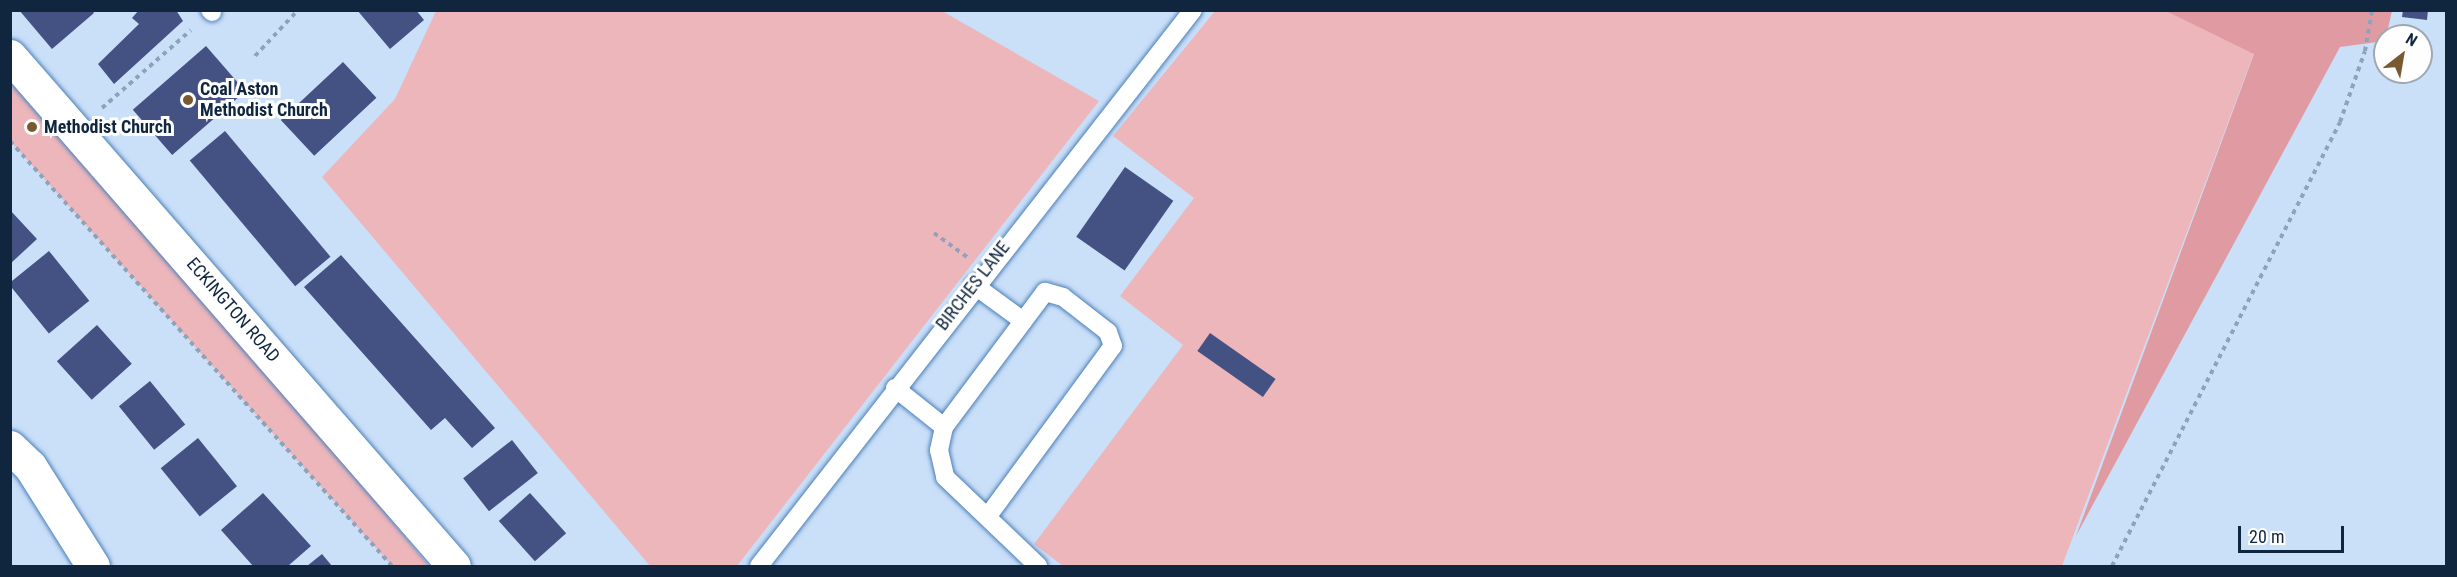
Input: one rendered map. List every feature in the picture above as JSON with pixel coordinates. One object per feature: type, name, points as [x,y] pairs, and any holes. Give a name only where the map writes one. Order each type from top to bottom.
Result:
[{"type":"main road","name":"ECKINGTON ROAD","points":[[10,56],[454,567]]},
{"type":"main road","points":[[10,447],[30,466],[93,567]]},
{"type":"lane","name":"BIRCHES LANE","points":[[759,567],[980,278],[1193,10]]},
{"type":"lane","points":[[980,278],[1023,321]]},
{"type":"lane","points":[[988,516],[1113,346],[1108,332],[1054,295],[1045,292],[944,427],[939,467],[1038,567]]},
{"type":"lane","points":[[895,388],[944,427]]},
{"type":"path","points":[[255,56],[298,10]]},
{"type":"path","points":[[2112,567],[2340,122],[2365,51],[2372,10]]},
{"type":"path","points":[[76,130],[211,11]]},
{"type":"path","points":[[10,141],[392,567]]},
{"type":"path","points":[[934,233],[980,278]]},
{"type":"shaded area","points":[[2166,10],[2254,53],[2062,566],[1063,566],[1034,544],[1183,345],[1120,296],[1194,198],[1113,136],[1215,11]]},
{"type":"shaded area","points":[[436,11],[942,11],[1099,101],[737,566],[650,566],[322,177],[395,99]]},
{"type":"shaded area","points":[[2166,11],[2392,11],[2389,24],[2373,24],[2373,43],[2340,47],[2076,536],[2254,54]]},
{"type":"shaded area","points":[[10,82],[349,469],[429,566],[392,566],[11,142]]},
{"type":"building","points":[[19,10],[92,10],[94,13],[52,49]]},
{"type":"building","points":[[139,10],[176,10],[183,21],[114,84],[98,64],[139,24],[132,18]]},
{"type":"building","points":[[357,10],[416,10],[424,20],[390,49]]},
{"type":"building","points":[[2403,10],[2428,10],[2427,20],[2402,17]]},
{"type":"building","name":"Coal Aston Methodist Church","points":[[206,46],[245,91],[172,155],[133,110]]},
{"type":"building","points":[[343,62],[376,98],[314,156],[281,120]]},
{"type":"building","points":[[225,131],[330,257],[295,286],[190,161]]},
{"type":"building","points":[[1125,167],[1173,201],[1125,270],[1076,237]]},
{"type":"building","points":[[10,210],[37,239],[10,264]]},
{"type":"building","points":[[49,251],[89,301],[49,333],[10,283]]},
{"type":"building","points":[[341,255],[495,428],[472,448],[445,418],[431,430],[304,287]]},
{"type":"building","points":[[97,325],[132,364],[92,400],[57,361]]},
{"type":"building","points":[[1210,333],[1276,379],[1263,397],[1197,351]]},
{"type":"building","points":[[150,381],[185,425],[154,450],[119,406]]},
{"type":"building","points":[[198,438],[237,486],[200,516],[161,468]]},
{"type":"building","points":[[512,440],[538,473],[489,511],[463,478]]},
{"type":"building","points":[[263,493],[311,546],[288,566],[253,566],[221,530]]},
{"type":"building","points":[[530,493],[566,533],[535,561],[499,521]]},
{"type":"building","points":[[322,554],[332,566],[307,566]]},
{"type":"place","name":"Coal Aston Methodist Church","points":[[188,100]]},
{"type":"place","name":"Methodist Church","points":[[32,127]]}]
